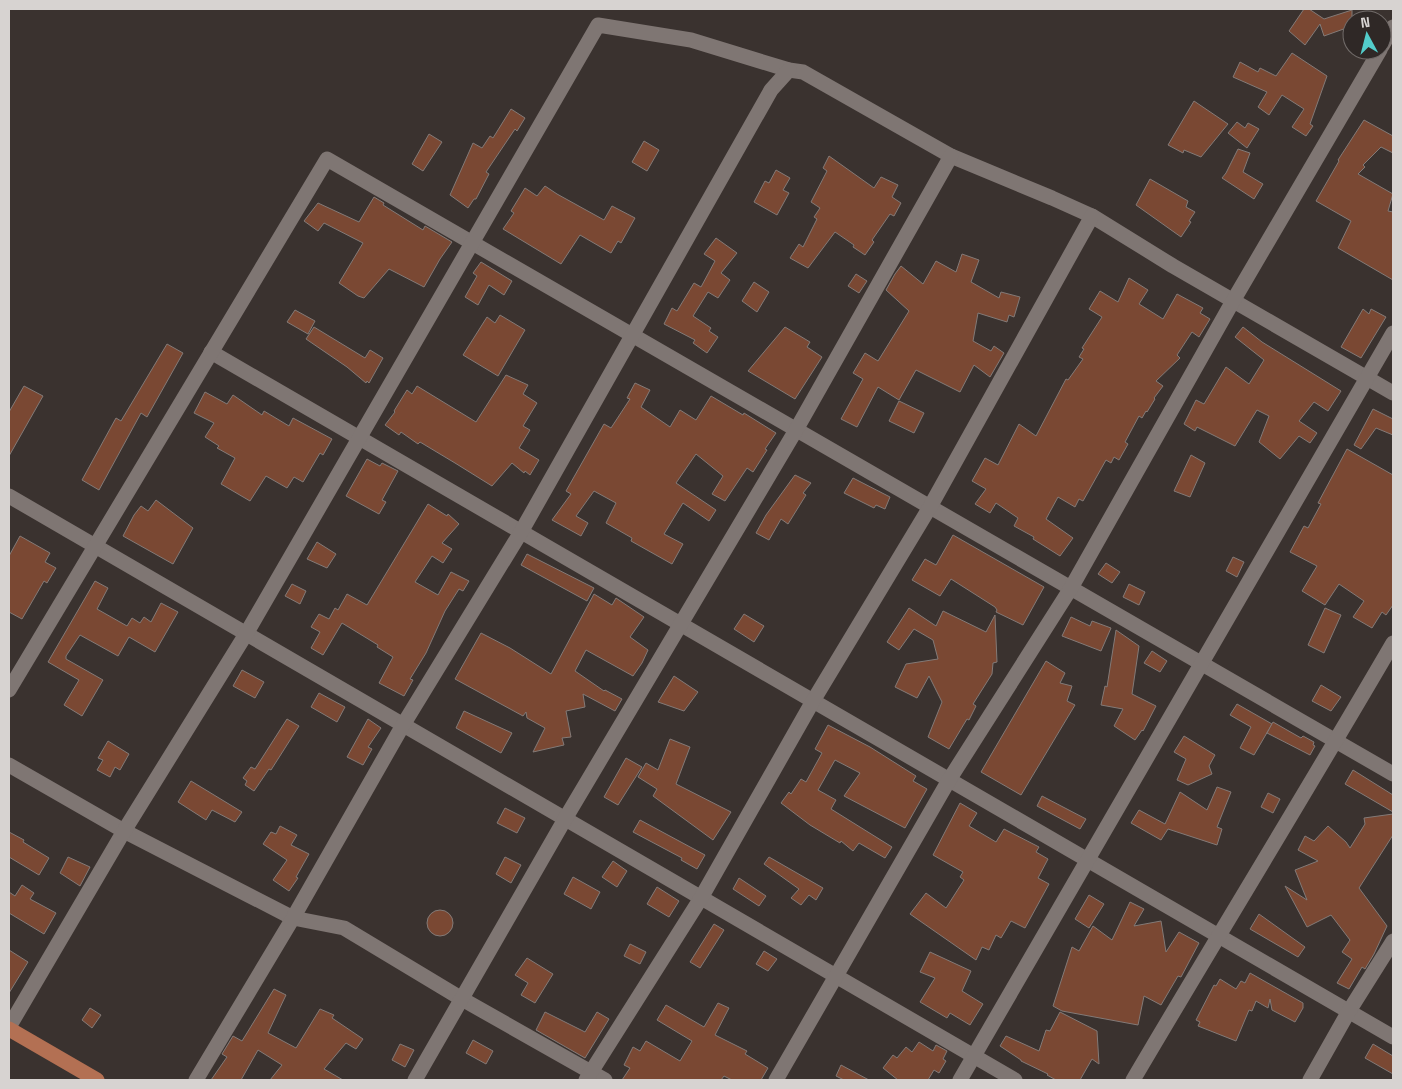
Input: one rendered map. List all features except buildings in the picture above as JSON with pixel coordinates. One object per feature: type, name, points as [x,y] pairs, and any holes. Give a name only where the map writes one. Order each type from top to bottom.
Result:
[{"type":"main road","points":[[9,1028],[98,1080]]},
{"type":"street","points":[[9,1028],[124,831],[246,634],[598,25],[691,40],[789,70],[803,72],[951,156],[1092,216],[1233,301],[1393,393]]},
{"type":"street","points":[[776,1080],[949,780],[1071,588],[1233,301],[1374,60]]},
{"type":"street","points":[[196,1080],[294,918],[403,725],[522,532],[771,90],[789,70]]},
{"type":"street","points":[[415,1080],[565,819],[796,430],[951,156]]},
{"type":"street","points":[[9,690],[326,160],[1393,774]]},
{"type":"street","points":[[589,1076],[701,898],[813,701],[930,507],[1092,216]]},
{"type":"street","points":[[960,1080],[1393,333]]},
{"type":"street","points":[[211,352],[1393,1037]]},
{"type":"street","points":[[9,496],[1016,1080]]},
{"type":"street","points":[[1133,1080],[1393,643]]},
{"type":"street","points":[[9,765],[124,831],[294,918],[344,928],[589,1076],[605,1080]]},
{"type":"street","points":[[1310,1080],[1393,941]]}]
